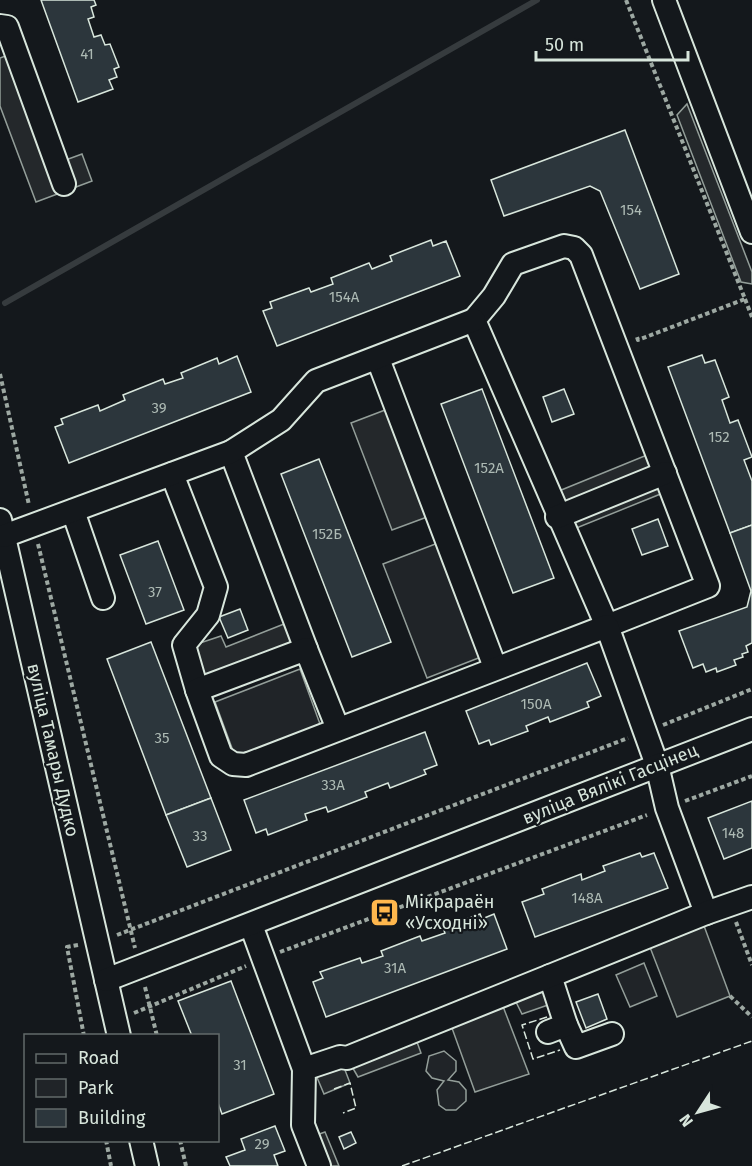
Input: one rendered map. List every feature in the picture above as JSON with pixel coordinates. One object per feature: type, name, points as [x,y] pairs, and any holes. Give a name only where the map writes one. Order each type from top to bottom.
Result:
[{"type":"street","points":[[664,0],[752,232]]},
{"type":"street","points":[[0,26],[7,27],[64,184]]},
{"type":"street","points":[[2,528],[34,525],[231,452],[280,420],[316,381],[378,359],[474,320],[494,296],[513,264],[564,246],[573,248],[581,255],[708,586],[246,765],[233,764],[221,756],[197,690],[184,645],[208,615],[216,587],[172,474]]},
{"type":"street","points":[[474,320],[557,517],[607,626],[657,765],[667,808],[706,913]]},
{"type":"street","points":[[378,359],[495,667]]},
{"type":"street","points":[[231,452],[338,729]]},
{"type":"street","points":[[557,517],[665,473]]},
{"type":"street","points":[[73,511],[103,598]]},
{"type":"street","name":"вуліца Тамары Дудко","points":[[2,528],[118,1028]]},
{"type":"street","points":[[197,690],[306,649]]},
{"type":"street","name":"вуліца Вялікі Гасцінец","points":[[251,925],[483,836],[747,728]]},
{"type":"street","points":[[304,1069],[339,1057],[347,1058],[706,913],[752,897]]},
{"type":"street","points":[[106,980],[251,925],[304,1069],[303,1125],[319,1166]]},
{"type":"street","points":[[550,976],[557,1028],[576,1047],[612,1034]]},
{"type":"street","points":[[141,1142],[147,1166]]},
{"type":"path","points":[[626,0],[752,317]]},
{"type":"path","points":[[634,329],[638,340],[745,299]]},
{"type":"path","points":[[0,374],[132,931],[138,968],[151,1006],[157,1034]]},
{"type":"path","points":[[84,1034],[67,947],[132,931],[752,689]]},
{"type":"path","points":[[82,1029],[118,1028],[151,1006],[263,958],[752,776]]},
{"type":"path","points":[[729,905],[752,965]]},
{"type":"path","points":[[730,996],[752,1017]]},
{"type":"path","points":[[106,1142],[111,1166]]},
{"type":"path","points":[[180,1142],[186,1166]]},
{"type":"green space","points":[[438,543],[481,657],[427,678],[383,564]]},
{"type":"green space","points":[[300,669],[320,724],[236,759],[215,702]]},
{"type":"green space","points":[[644,963],[657,996],[630,1007],[616,975]]},
{"type":"green space","points":[[444,1051],[456,1061],[456,1071],[448,1080],[459,1082],[466,1090],[466,1101],[456,1110],[446,1110],[439,1105],[437,1090],[444,1081],[432,1078],[426,1071],[429,1056]]},
{"type":"shaded area","points":[[21,50],[63,161],[82,154],[92,181],[36,202],[0,106],[0,58]]},
{"type":"shaded area","points":[[687,104],[752,272],[752,284],[741,282],[677,115]]},
{"type":"shaded area","points":[[406,402],[446,510],[392,530],[351,423]]},
{"type":"shaded area","points":[[647,455],[663,493],[569,531],[554,493]]},
{"type":"shaded area","points":[[289,622],[303,659],[211,694],[194,645],[221,636],[226,647]]},
{"type":"shaded area","points":[[700,915],[730,996],[677,1017],[646,937]]},
{"type":"shaded area","points":[[539,980],[548,1005],[522,1014],[511,992]]},
{"type":"shaded area","points":[[499,996],[529,1074],[475,1092],[448,1017]]},
{"type":"shaded area","points":[[413,1031],[421,1053],[358,1077],[347,1058]]},
{"type":"shaded area","points":[[340,1057],[350,1083],[324,1094],[313,1068]]},
{"type":"shaded area","points":[[325,1132],[339,1166],[319,1166],[308,1138]]},
{"type":"building","points":[[41,0],[94,0],[96,5],[91,7],[94,17],[88,19],[94,37],[101,35],[105,45],[110,44],[119,67],[114,69],[117,77],[109,80],[113,89],[78,102]]},
{"type":"building","points":[[625,130],[679,274],[640,289],[600,191],[590,186],[504,216],[491,180]]},
{"type":"building","points":[[431,240],[433,246],[446,241],[460,276],[277,346],[263,311],[272,308],[270,302],[309,288],[311,292],[333,284],[331,278],[369,263],[372,269],[392,261],[390,256]]},
{"type":"building","points":[[702,355],[705,363],[715,360],[729,397],[722,400],[730,423],[738,420],[752,457],[744,460],[752,481],[752,525],[730,533],[668,367]]},
{"type":"building","points":[[237,356],[251,392],[69,463],[55,427],[63,424],[61,419],[98,405],[100,411],[125,400],[123,395],[163,379],[165,384],[183,378],[181,373],[217,358],[219,364]]},
{"type":"building","points":[[482,389],[554,578],[513,593],[441,404]]},
{"type":"building","points":[[564,389],[574,414],[552,422],[543,397]]},
{"type":"building","points":[[319,459],[391,642],[352,657],[281,474]]},
{"type":"building","points":[[658,519],[668,546],[642,555],[632,529]]},
{"type":"building","points":[[752,525],[752,643],[746,646],[748,652],[742,654],[743,657],[734,660],[736,665],[717,672],[716,668],[706,672],[703,664],[693,668],[679,631],[747,607],[751,591],[730,533]]},
{"type":"building","points":[[158,541],[184,610],[146,624],[120,555]]},
{"type":"building","points":[[240,609],[248,630],[228,638],[219,617]]},
{"type":"building","points":[[151,642],[211,798],[166,815],[107,659]]},
{"type":"building","points":[[587,663],[601,696],[587,702],[589,707],[550,722],[548,717],[526,726],[528,731],[491,745],[489,740],[479,744],[466,711]]},
{"type":"building","points":[[425,732],[437,765],[424,770],[426,774],[390,788],[388,783],[365,792],[367,797],[328,812],[326,807],[305,814],[307,820],[268,835],[266,829],[256,833],[244,800]]},
{"type":"building","points":[[211,798],[231,850],[187,867],[166,815]]},
{"type":"building","points":[[752,801],[752,848],[724,859],[708,818]]},
{"type":"building","points":[[640,853],[642,857],[654,853],[668,888],[535,937],[522,902],[544,894],[542,889],[581,874],[582,880],[605,871],[603,866]]},
{"type":"building","points":[[480,914],[482,919],[494,914],[507,949],[326,1017],[313,982],[323,978],[320,972],[360,958],[362,963],[383,956],[381,951],[420,936],[422,941],[445,933],[443,928]]},
{"type":"building","points":[[231,981],[274,1094],[222,1114],[219,1106],[219,1034],[191,1034],[178,1001]]},
{"type":"building","points":[[598,994],[607,1019],[586,1028],[576,1002]]},
{"type":"building","points":[[275,1126],[285,1151],[274,1155],[278,1166],[230,1166],[226,1157],[245,1150],[241,1139]]},
{"type":"building","points":[[351,1132],[356,1143],[344,1149],[339,1137]]},
{"type":"waterway","points":[[5,303],[537,0]]},
{"type":"fence","points":[[547,1017],[522,1025],[533,1059],[560,1050]]},
{"type":"fence","points":[[402,1166],[752,1041]]},
{"type":"fence","points":[[334,1089],[350,1083],[356,1108],[343,1113]]},
{"type":"place","name":"Мікрараён «Усходні»","points":[[384,912]]}]
